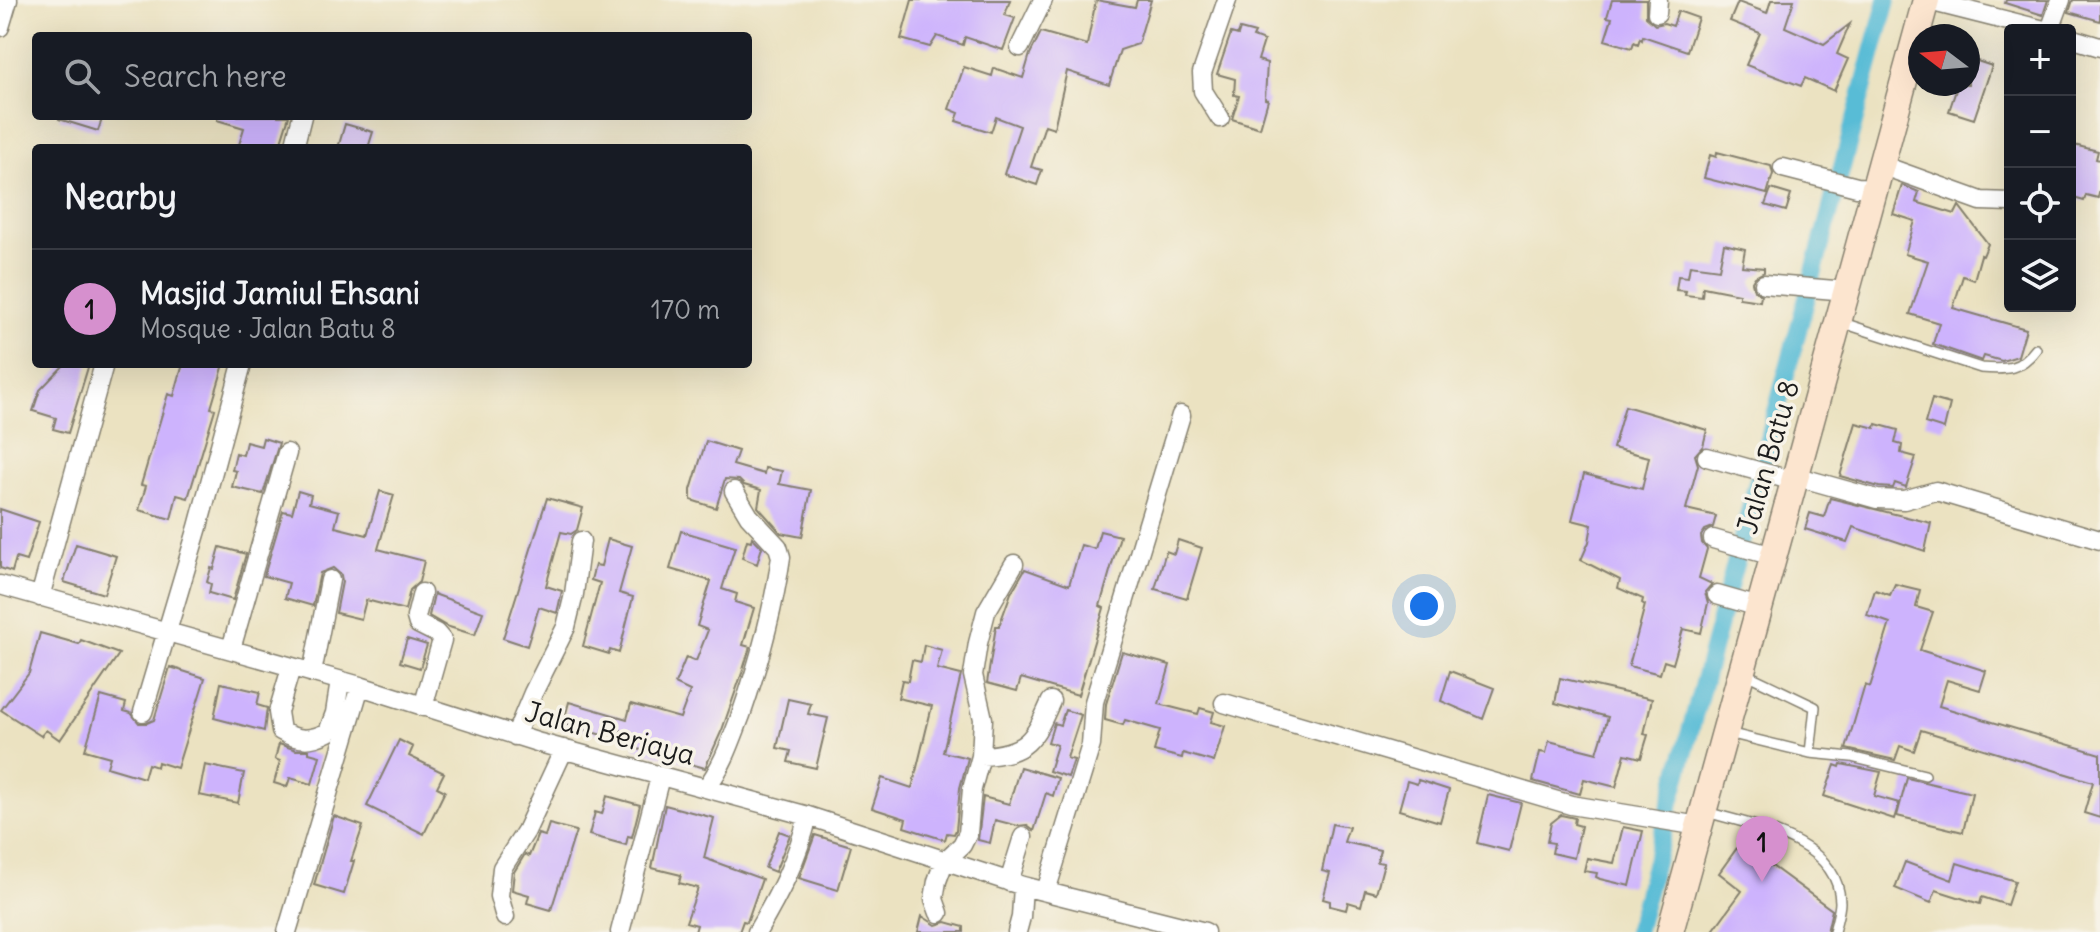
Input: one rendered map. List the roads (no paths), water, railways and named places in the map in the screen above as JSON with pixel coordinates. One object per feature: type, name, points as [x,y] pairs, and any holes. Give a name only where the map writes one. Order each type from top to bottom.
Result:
[{"type":"street","points":[[0,27],[8,0]]},
{"type":"street","points":[[1020,47],[1043,0]]},
{"type":"street","points":[[1220,118],[1203,91],[1202,73],[1227,0]]},
{"type":"street","points":[[1925,0],[2023,24]]},
{"type":"street","name":"Jalan Batu 8","points":[[1670,932],[1693,820],[1725,732],[1742,672],[1737,601],[1764,553],[1786,477],[1840,322],[1837,289],[1925,0]]},
{"type":"street","points":[[2050,24],[2061,0]]},
{"type":"street","points":[[2076,40],[2100,47]]},
{"type":"street","points":[[295,144],[301,120]]},
{"type":"street","points":[[1783,168],[1821,177],[1871,180],[1981,201],[2004,202]]},
{"type":"street","points":[[1764,284],[1837,289]]},
{"type":"street","points":[[40,597],[103,368]]},
{"type":"street","points":[[143,712],[241,368]]},
{"type":"street","points":[[1046,891],[1091,745],[1094,702],[1181,415]]},
{"type":"street","points":[[231,649],[287,453]]},
{"type":"street","points":[[1707,457],[1877,499],[1904,500],[1936,491],[2100,540]]},
{"type":"street","points":[[706,788],[721,769],[756,673],[781,557],[778,547],[749,516],[734,491]]},
{"type":"street","points":[[1713,539],[1764,553]]},
{"type":"street","points":[[515,736],[566,627],[581,541]]},
{"type":"street","points":[[939,913],[934,899],[937,881],[944,862],[962,845],[968,833],[972,789],[981,756],[983,719],[973,675],[978,643],[986,612],[1014,564]]},
{"type":"street","points":[[312,673],[330,580]]},
{"type":"street","name":"Jalan Berjaya","points":[[0,585],[360,686],[515,736],[808,816],[1016,884],[1205,932]]},
{"type":"street","points":[[422,593],[416,617],[418,624],[436,633],[442,640],[423,707]]},
{"type":"street","points":[[291,668],[278,712],[281,731],[290,736],[314,740],[328,732],[335,713],[340,681]]},
{"type":"street","points":[[287,932],[360,686]]},
{"type":"street","points":[[981,756],[1003,755],[1033,740],[1051,701]]},
{"type":"street","points":[[1224,703],[1571,805],[1693,820]]},
{"type":"street","points":[[505,917],[499,896],[502,868],[526,831],[564,749]]},
{"type":"street","points":[[620,932],[660,777]]},
{"type":"street","points":[[757,932],[783,888],[799,850],[808,816]]},
{"type":"street","points":[[1017,932],[1021,917],[1016,884],[1023,837]]},
{"type":"lane","points":[[1840,322],[1981,368],[2003,369],[2025,363],[2036,349]]},
{"type":"lane","points":[[1742,672],[1815,707],[1810,753]]},
{"type":"lane","points":[[1725,732],[1810,753],[1851,757],[1925,775]]},
{"type":"lane","points":[[1693,820],[1781,834],[1802,844],[1829,868],[1836,881],[1840,902],[1834,932]]},
{"type":"waterway","points":[[1636,932],[1887,0]]},
{"type":"place","name":"Masjid Jamiul Ehsani","points":[[1762,882]]}]
